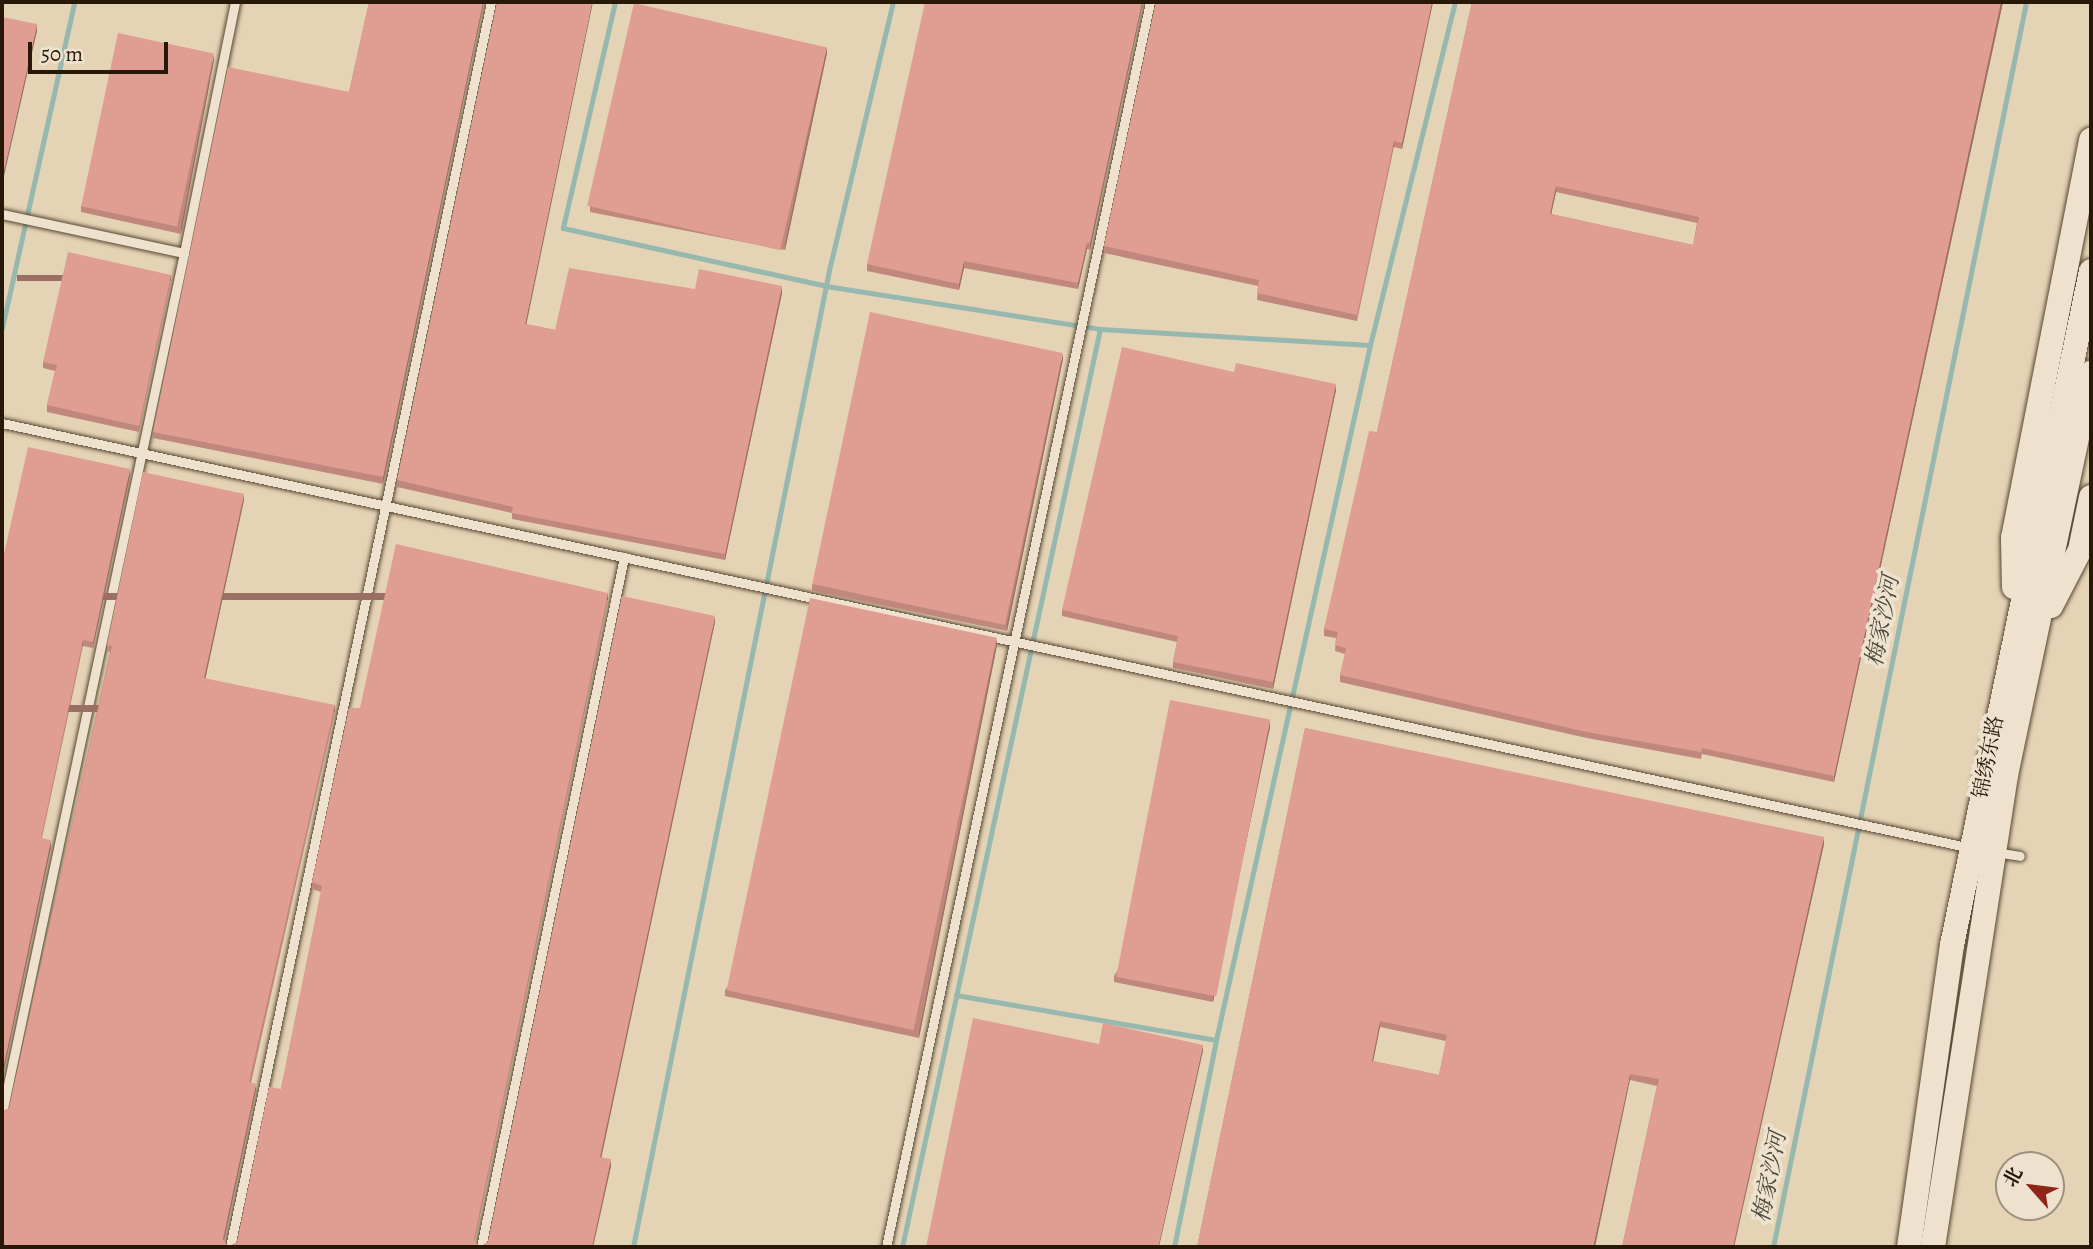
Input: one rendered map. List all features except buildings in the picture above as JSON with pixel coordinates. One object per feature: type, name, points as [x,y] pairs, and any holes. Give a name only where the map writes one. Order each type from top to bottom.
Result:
[{"type":"main road","points":[[2025,632],[2013,538],[2091,140]]},
{"type":"main road","name":"锦绣东路","points":[[1909,1247],[1982,849],[2057,483],[2091,271]]},
{"type":"main road","name":"锦绣东路","points":[[2057,483],[2091,373]]},
{"type":"main road","points":[[2025,632],[2080,550],[2091,497]]},
{"type":"main road","name":"锦绣东路","points":[[1933,1247],[1982,849]]},
{"type":"lane","points":[[2,1112],[235,2]]},
{"type":"lane","points":[[230,1247],[491,2]]},
{"type":"lane","points":[[886,1247],[924,1087],[927,1040],[1150,2]]},
{"type":"lane","points":[[2,214],[184,253]]},
{"type":"lane","points":[[2,423],[2020,856]]},
{"type":"lane","points":[[481,1247],[624,557]]},
{"type":"waterway","points":[[2,328],[74,2]]},
{"type":"waterway","points":[[615,2],[563,228],[826,286],[1100,329],[1370,345],[1455,2]]},
{"type":"waterway","points":[[633,1247],[830,266],[893,2]]},
{"type":"waterway","name":"梅家沙河","points":[[1773,1247],[2026,2]]},
{"type":"waterway","points":[[902,1247],[1100,329]]},
{"type":"waterway","points":[[956,995],[1216,1040],[1370,345]]},
{"type":"waterway","points":[[1174,1247],[1216,1040]]}]
